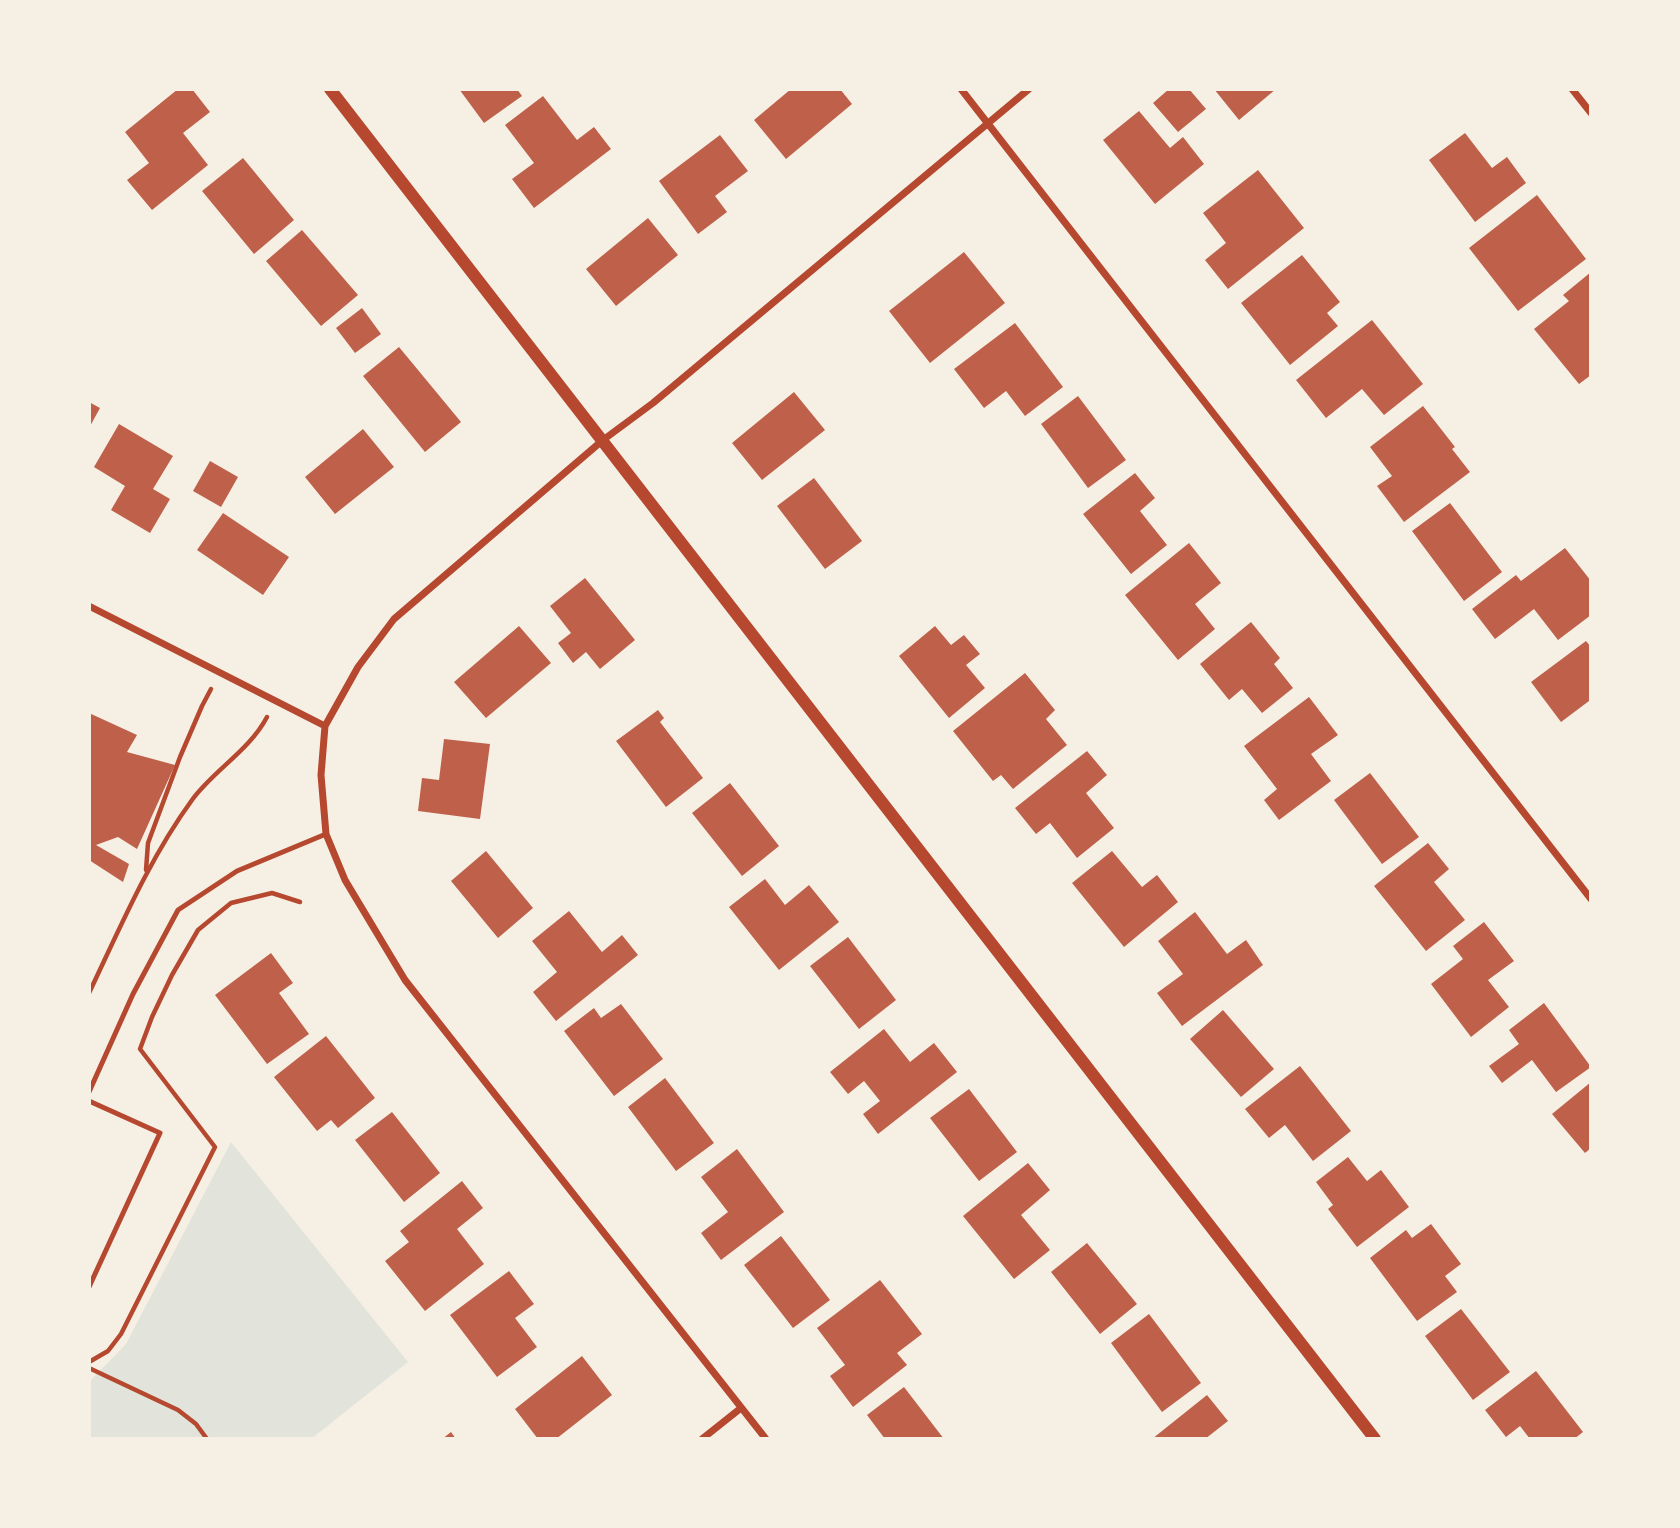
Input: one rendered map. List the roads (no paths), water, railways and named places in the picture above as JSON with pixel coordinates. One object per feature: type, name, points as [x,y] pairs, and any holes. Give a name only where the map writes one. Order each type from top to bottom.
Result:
[{"type":"street","points":[[330,89],[1375,1439]]},
{"type":"street","points":[[961,89],[1591,899]]},
{"type":"street","points":[[766,1439],[405,980],[345,880],[326,834],[321,775],[325,726],[358,667],[394,619],[603,440],[653,403],[1030,89]]},
{"type":"street","points":[[1572,89],[1591,113]]},
{"type":"street","points":[[89,606],[325,726]]},
{"type":"street","points":[[702,1439],[741,1408]]},
{"type":"lane","points":[[89,1092],[133,994],[178,911],[237,871],[326,834]]},
{"type":"lane","points":[[89,1101],[160,1133],[89,1287]]}]
